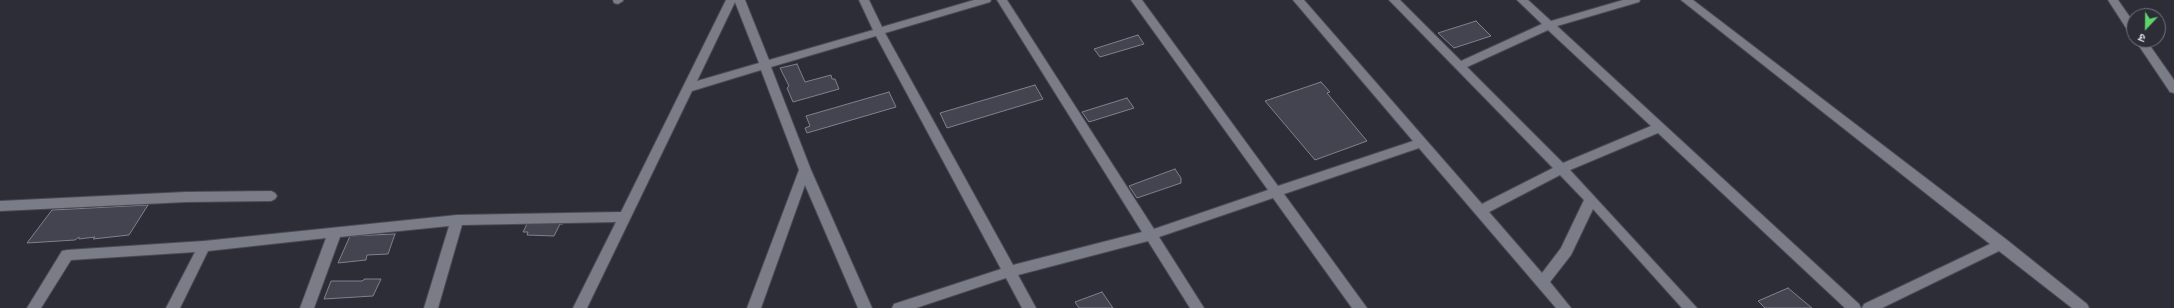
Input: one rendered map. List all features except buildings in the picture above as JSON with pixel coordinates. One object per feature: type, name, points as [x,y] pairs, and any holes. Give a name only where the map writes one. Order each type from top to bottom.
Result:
[{"type":"street","points":[[580,308],[731,0]]},
{"type":"street","points":[[740,0],[805,170],[865,308]]},
{"type":"street","points":[[864,0],[879,32],[1030,308]]},
{"type":"street","points":[[688,88],[986,0]]},
{"type":"street","points":[[1002,0],[1196,308]]},
{"type":"street","points":[[1136,0],[1360,308]]},
{"type":"street","points":[[1298,0],[1564,308]]},
{"type":"street","points":[[1394,0],[1591,199],[1690,308]]},
{"type":"street","points":[[1522,0],[1854,308]]},
{"type":"street","points":[[1459,66],[1549,25],[1635,0]]},
{"type":"street","points":[[1686,0],[2002,244],[2082,308]]},
{"type":"street","points":[[2113,0],[2126,19]]},
{"type":"street","points":[[2145,48],[2174,90]]},
{"type":"street","points":[[1480,212],[1562,169],[1660,127]]},
{"type":"street","points":[[899,308],[1011,271],[1150,235],[1420,142]]},
{"type":"street","points":[[754,308],[805,170]]},
{"type":"street","points":[[0,206],[186,197],[271,196]]},
{"type":"street","points":[[1542,283],[1575,236],[1591,199]]},
{"type":"street","points":[[34,308],[67,255],[204,246],[457,220],[625,217]]},
{"type":"street","points":[[431,308],[457,220]]},
{"type":"street","points":[[307,308],[335,232]]},
{"type":"street","points":[[1869,308],[2002,244]]},
{"type":"street","points":[[173,308],[204,246]]}]
